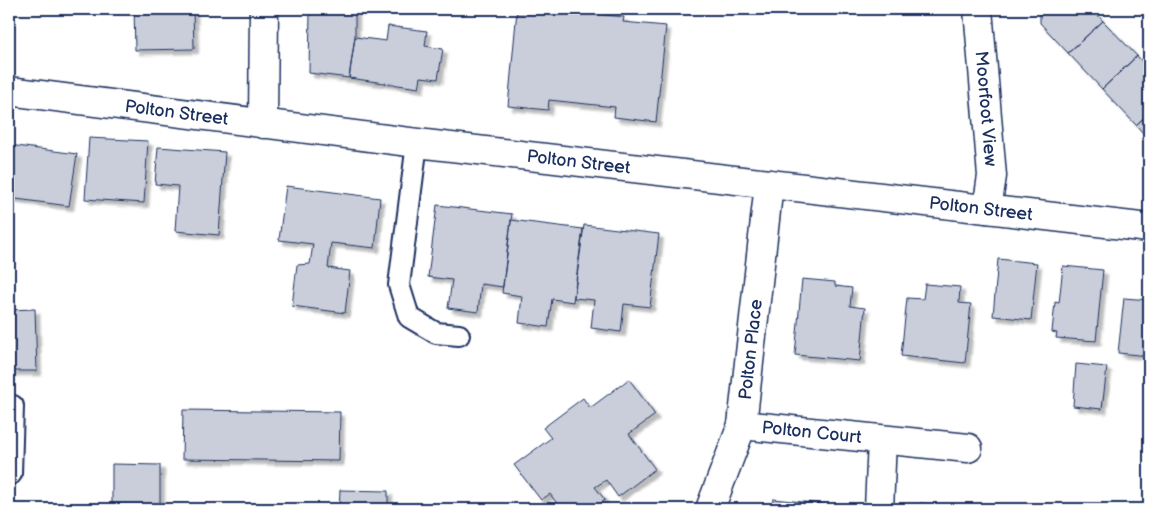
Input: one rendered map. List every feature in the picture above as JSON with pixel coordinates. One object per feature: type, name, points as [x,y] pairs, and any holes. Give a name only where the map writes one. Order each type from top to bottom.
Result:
[{"type":"main road","points":[[264,9],[264,124]]},
{"type":"main road","name":"Moorfoot View","points":[[978,9],[992,176],[987,210]]},
{"type":"main road","name":"Polton Street","points":[[9,91],[264,124],[1149,228]]},
{"type":"main road","name":"Polton Place","points":[[710,509],[742,425],[769,184]]},
{"type":"main road","name":"Polton Court","points":[[742,425],[968,448]]},
{"type":"main road","name":"Polton Court","points":[[879,509],[882,440]]},
{"type":"lane","points":[[417,142],[400,285],[409,317],[436,333],[459,335]]},
{"type":"lane","points":[[9,474],[11,474],[13,406]]},
{"type":"building","points":[[134,9],[193,9],[194,49],[135,50]]},
{"type":"building","points":[[1044,9],[1092,9],[1103,21],[1068,53],[1040,23],[1040,12]]},
{"type":"building","points":[[310,10],[355,10],[355,37],[349,78],[309,73]]},
{"type":"building","points":[[517,10],[558,15],[558,10],[624,17],[623,22],[666,26],[656,122],[614,117],[615,107],[549,100],[548,110],[508,106]]},
{"type":"building","points":[[1103,21],[1137,56],[1102,89],[1068,53]]},
{"type":"building","points":[[388,26],[427,31],[425,46],[443,49],[438,79],[421,77],[419,88],[349,78],[355,37],[386,41]]},
{"type":"building","points":[[1137,56],[1149,69],[1149,113],[1136,125],[1102,89]]},
{"type":"building","points":[[1149,113],[1149,140],[1136,125]]},
{"type":"building","points":[[89,138],[148,141],[144,203],[85,199]]},
{"type":"building","points":[[9,145],[77,154],[69,206],[9,198]]},
{"type":"building","points":[[158,147],[225,152],[219,235],[175,231],[178,186],[155,184]]},
{"type":"building","points":[[286,186],[380,198],[375,248],[331,243],[328,268],[350,271],[345,313],[292,306],[297,265],[310,264],[313,244],[279,240]]},
{"type":"building","points":[[437,205],[512,214],[503,287],[481,284],[478,312],[448,308],[452,280],[428,277]]},
{"type":"building","points":[[511,220],[583,229],[573,302],[552,299],[548,327],[519,323],[522,296],[502,293]]},
{"type":"building","points":[[584,225],[659,234],[650,307],[624,304],[621,332],[591,328],[594,300],[574,298]]},
{"type":"building","points":[[998,259],[1037,263],[1031,320],[993,316]]},
{"type":"building","points":[[1063,266],[1103,270],[1096,341],[1056,338],[1057,333],[1052,332],[1055,302],[1059,303]]},
{"type":"building","points":[[802,279],[835,282],[835,286],[852,288],[850,306],[865,308],[860,361],[795,355]]},
{"type":"building","points":[[925,284],[960,287],[959,303],[971,304],[965,363],[901,356],[907,298],[923,299]]},
{"type":"building","points":[[1124,298],[1149,300],[1149,356],[1118,353]]},
{"type":"building","points":[[35,309],[37,371],[9,371],[9,310]]},
{"type":"building","points":[[1076,364],[1107,367],[1102,409],[1073,406]]},
{"type":"building","points":[[629,379],[655,415],[629,434],[655,469],[618,497],[606,480],[595,487],[605,500],[593,509],[561,509],[550,494],[541,500],[514,465],[551,438],[543,428],[583,398],[590,408]]},
{"type":"building","points":[[183,410],[340,412],[339,461],[182,459]]},
{"type":"building","points":[[112,464],[160,465],[160,509],[112,509]]},
{"type":"building","points":[[340,490],[388,491],[388,509],[339,509]]},
{"type":"building","points":[[773,499],[833,505],[833,509],[772,509]]},
{"type":"building","points":[[920,503],[967,508],[967,509],[920,509]]}]
